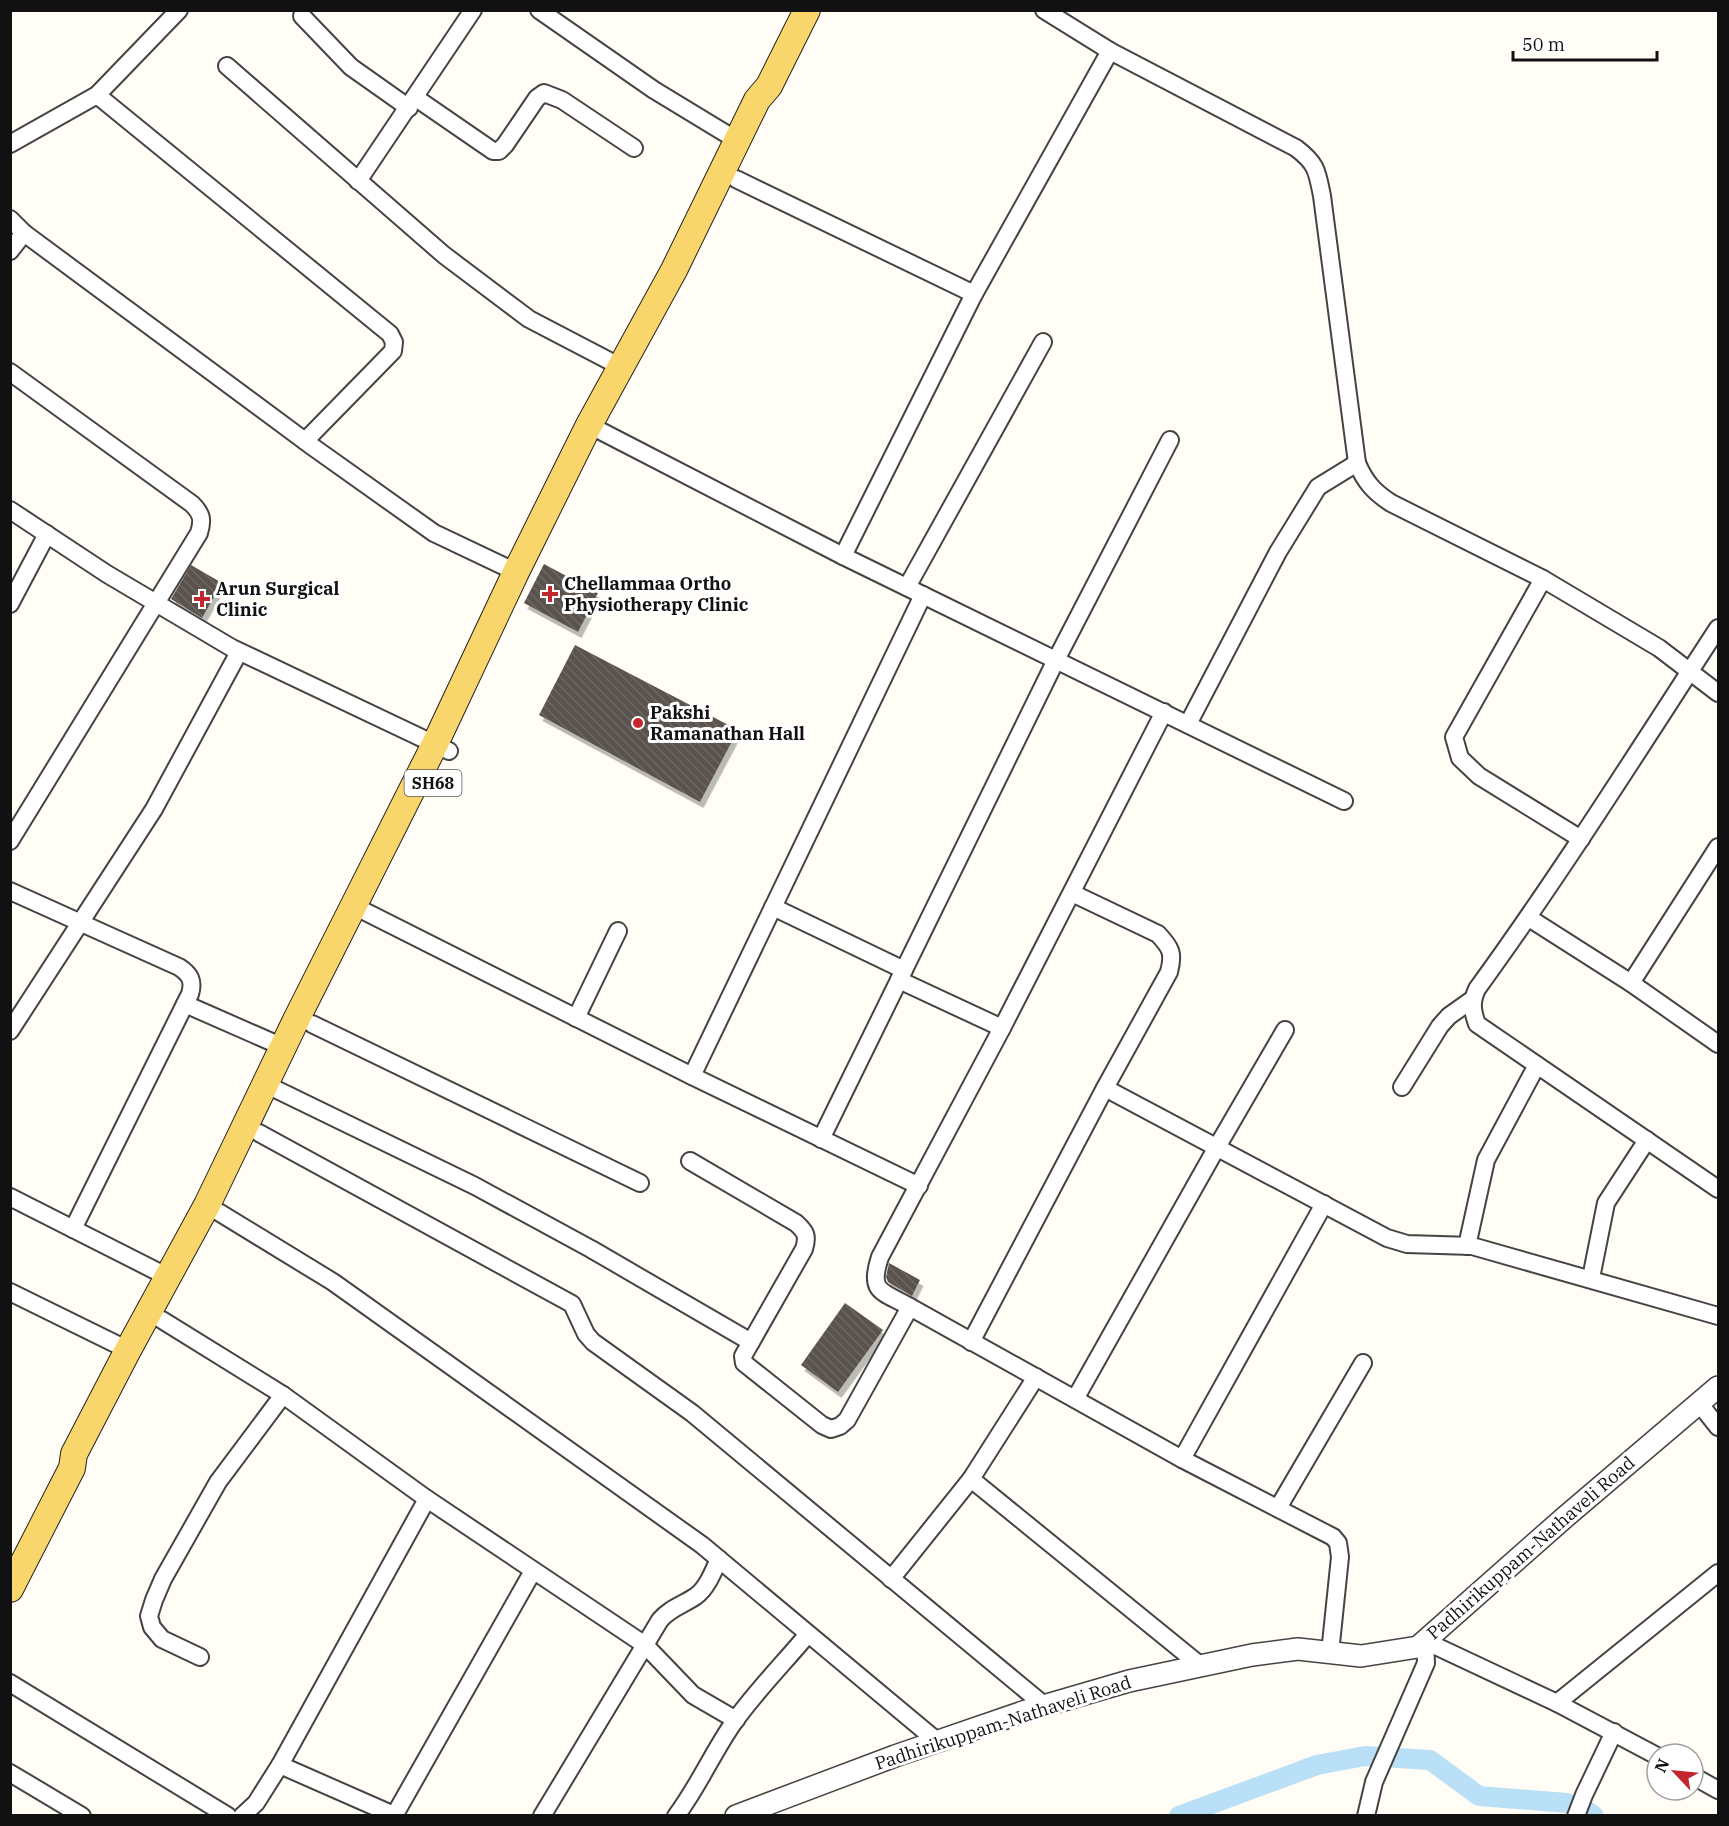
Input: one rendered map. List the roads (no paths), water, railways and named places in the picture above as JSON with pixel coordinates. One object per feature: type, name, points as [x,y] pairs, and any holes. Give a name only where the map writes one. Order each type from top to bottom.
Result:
[{"type":"main road","name":"SH68","points":[[72,1468],[87,1459],[162,1320],[213,1209],[251,1137],[272,1088],[284,1047],[361,910],[529,575],[621,367],[674,270],[757,100],[769,86],[807,10]]},
{"type":"main road","name":"SH68","points":[[442,748],[516,572],[595,428],[696,260],[770,106],[769,86]]},
{"type":"main road","name":"SH68","points":[[272,1088],[312,1024],[361,910]]},
{"type":"main road","name":"SH68","points":[[10,1589],[72,1468],[74,1454],[128,1350],[168,1277],[213,1209]]},
{"type":"street","points":[[10,144],[97,95],[179,10]]},
{"type":"street","points":[[358,181],[413,103],[473,10]]},
{"type":"street","points":[[538,10],[654,90],[738,141]]},
{"type":"street","points":[[1044,10],[1110,51],[1296,148],[1311,160],[1318,175],[1322,196],[1352,465],[1374,492],[1391,503],[1543,579],[1659,648],[1719,693]]},
{"type":"street","points":[[302,16],[351,67],[493,151],[499,151],[505,145],[537,98],[544,93],[550,94],[634,148]]},
{"type":"street","points":[[843,556],[974,294],[1110,51]]},
{"type":"street","points":[[226,66],[444,255],[529,319],[621,367]]},
{"type":"street","points":[[97,95],[390,334],[394,342],[393,351],[305,441]]},
{"type":"street","points":[[736,179],[974,294]]},
{"type":"street","points":[[10,219],[24,233],[305,441],[434,533],[516,572]]},
{"type":"street","points":[[10,251],[24,233]]},
{"type":"street","points":[[693,1076],[773,907],[915,591],[1043,342]]},
{"type":"street","points":[[10,372],[198,510],[202,517],[199,533],[10,842]]},
{"type":"street","points":[[595,428],[843,556],[1344,801]]},
{"type":"street","points":[[821,1139],[1056,660],[1170,440]]},
{"type":"street","points":[[1188,724],[1278,552],[1318,487],[1352,465]]},
{"type":"street","points":[[10,510],[107,574],[239,652],[442,748]]},
{"type":"street","points":[[10,604],[47,534]]},
{"type":"street","points":[[1543,579],[1454,737],[1460,758],[1479,776],[1581,839]]},
{"type":"street","points":[[1719,628],[1581,839],[1477,989],[1473,999],[1473,1012],[1477,1024],[1719,1189]]},
{"type":"street","points":[[10,1031],[154,809],[239,652]]},
{"type":"street","points":[[1164,712],[1002,1028],[880,1257],[874,1278],[876,1286],[883,1292],[971,1342],[1182,1459],[1333,1537],[1338,1543],[1340,1557],[1330,1653]]},
{"type":"street","points":[[1631,983],[1719,848]]},
{"type":"street","points":[[10,891],[187,972],[193,986],[74,1229]]},
{"type":"street","points":[[971,1342],[1169,972],[1173,957],[1168,945],[1158,934],[1072,893]]},
{"type":"street","points":[[773,907],[1002,1028]]},
{"type":"street","points":[[361,910],[919,1186]]},
{"type":"street","points":[[1528,918],[1631,983],[1719,1044]]},
{"type":"street","points":[[576,1018],[618,931]]},
{"type":"street","points":[[1402,1087],[1440,1026],[1449,1016],[1473,999]]},
{"type":"street","points":[[185,1004],[284,1047]]},
{"type":"street","points":[[312,1024],[640,1183]]},
{"type":"street","points":[[1075,1399],[1285,1030]]},
{"type":"street","points":[[1467,1246],[1486,1160],[1537,1065]]},
{"type":"street","points":[[272,1088],[475,1186],[591,1249],[751,1342]]},
{"type":"street","points":[[1105,1088],[1387,1238],[1407,1244],[1467,1246],[1591,1278],[1719,1316]]},
{"type":"street","points":[[251,1137],[567,1301],[578,1312],[586,1334],[593,1342],[692,1413],[1045,1706]]},
{"type":"street","points":[[1591,1278],[1606,1203],[1647,1140]]},
{"type":"street","points":[[690,1161],[796,1223],[805,1232],[807,1239],[804,1249],[743,1356],[744,1363],[822,1425],[831,1429],[847,1420],[910,1307]]},
{"type":"street","points":[[10,1197],[168,1277]]},
{"type":"street","points":[[1182,1459],[1324,1204]]},
{"type":"street","points":[[213,1209],[333,1282],[683,1531],[938,1742]]},
{"type":"street","points":[[10,1292],[128,1350]]},
{"type":"street","points":[[162,1320],[283,1395],[427,1499],[645,1645],[693,1695],[736,1720]]},
{"type":"street","points":[[1278,1509],[1363,1363]]},
{"type":"street","points":[[891,1579],[971,1479],[1036,1377]]},
{"type":"street","name":"Padhirikuppam-Nathaveli Road","points":[[736,1815],[938,1742],[1129,1681],[1252,1655],[1298,1649],[1361,1656],[1418,1647],[1564,1518],[1719,1387]]},
{"type":"street","points":[[200,1657],[162,1639],[153,1627],[149,1616],[154,1600],[163,1579],[218,1482],[283,1395]]},
{"type":"street","points":[[1699,1403],[1719,1427]]},
{"type":"street","points":[[971,1479],[1201,1666]]},
{"type":"street","points":[[242,1815],[256,1803],[280,1765],[427,1499]]},
{"type":"street","points":[[542,1815],[660,1620],[667,1611],[697,1595],[703,1589],[719,1559]]},
{"type":"street","points":[[280,1765],[395,1815],[533,1571]]},
{"type":"street","points":[[1557,1703],[1719,1573]]},
{"type":"street","points":[[676,1815],[688,1800],[712,1756],[736,1720],[808,1634]]},
{"type":"street","points":[[1366,1815],[1374,1782],[1426,1663],[1425,1641],[1557,1703],[1645,1749]]},
{"type":"street","points":[[10,1683],[228,1815]]},
{"type":"street","points":[[1576,1815],[1614,1732]]},
{"type":"street","points":[[10,1773],[82,1815]]},
{"type":"street","points":[[1705,1782],[1719,1790]]},
{"type":"waterway","points":[[1179,1816],[1317,1765],[1365,1756],[1430,1760],[1479,1796],[1567,1803]]},
{"type":"waterway","points":[[1589,1812],[1594,1816]]},
{"type":"place","name":"Chellammaa Ortho Physiotherapy Clinic","points":[[550,594]]},
{"type":"place","name":"Arun Surgical Clinic","points":[[202,599]]},
{"type":"place","name":"Pakshi Ramanathan Hall","points":[[638,723]]}]
